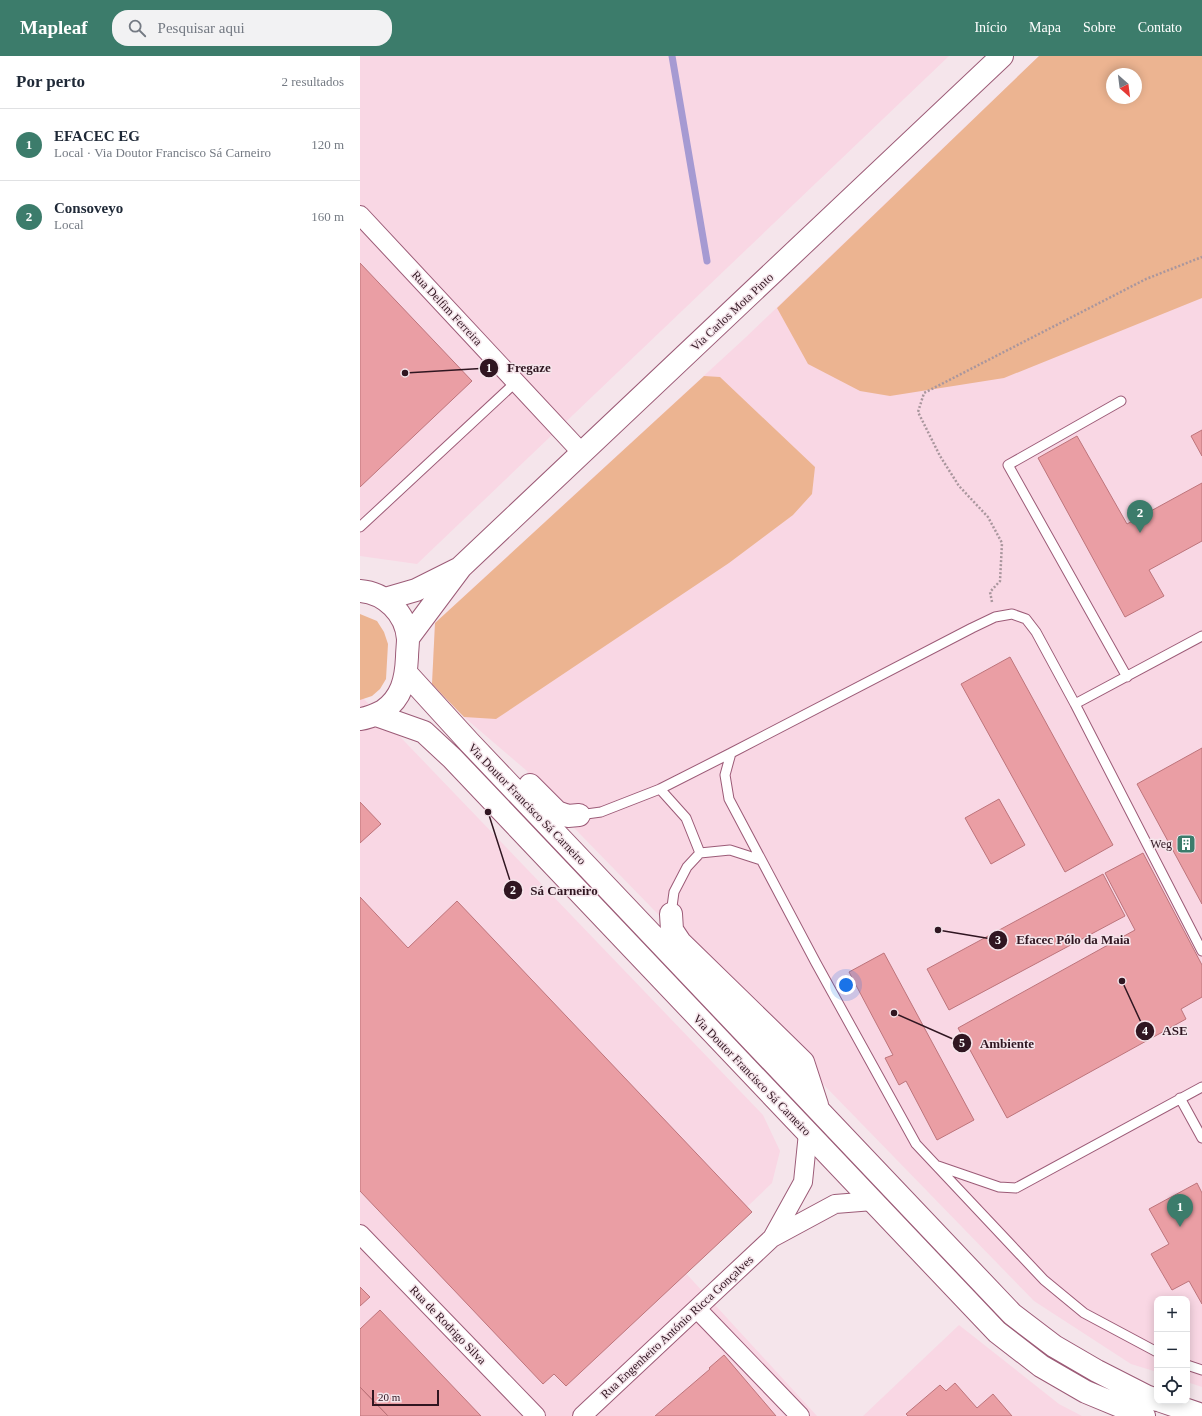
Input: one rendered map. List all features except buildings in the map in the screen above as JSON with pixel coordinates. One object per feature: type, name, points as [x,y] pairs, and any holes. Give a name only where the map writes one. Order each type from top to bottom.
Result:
[{"type":"main road","name":"Via Carlos Mota Pinto","points":[[408,638],[428,614],[461,568],[1002,56]]},
{"type":"main road","name":"Via Carlos Mota Pinto","points":[[385,598],[416,590],[461,568]]},
{"type":"main road","points":[[360,591],[375,593],[385,598],[400,613],[408,638],[407,674],[398,697],[393,703],[368,717]]},
{"type":"main road","name":"Via Doutor Francisco Sá Carneiro","points":[[407,674],[469,742],[1012,1314],[1054,1346],[1097,1371],[1154,1399]]},
{"type":"main road","name":"Via Doutor Francisco Sá Carneiro","points":[[368,717],[424,732],[452,758],[997,1332],[1042,1366],[1086,1392],[1144,1416]]},
{"type":"main road","points":[[469,742],[517,771],[557,812],[568,816],[579,815]]},
{"type":"main road","points":[[671,914],[672,930],[680,942],[803,1062],[819,1110]]},
{"type":"main road","points":[[1170,1404],[1202,1415]]},
{"type":"street","name":"Rua Delfim Ferreira","points":[[360,215],[582,453]]},
{"type":"street","name":"Rua Engenheiro António Ricca Gonçalves","points":[[772,1238],[803,1182],[808,1133]]},
{"type":"street","name":"Rua Engenheiro António Ricca Gonçalves","points":[[582,1416],[772,1238],[835,1204],[873,1201]]},
{"type":"street","name":"Rua de Rodrigo Silva","points":[[360,1234],[536,1416]]},
{"type":"street","points":[[697,1309],[800,1416]]},
{"type":"lane","points":[[360,527],[516,382]]},
{"type":"lane","points":[[1121,401],[1008,464],[1127,677]]},
{"type":"lane","points":[[579,815],[601,812],[660,789],[972,628],[995,617],[1012,614],[1026,619],[1036,632],[1075,704],[1202,951]]},
{"type":"lane","points":[[1075,704],[1202,636]]},
{"type":"lane","points":[[731,753],[725,775],[729,799],[816,963],[916,1144],[1044,1280],[1084,1313],[1154,1350]]},
{"type":"lane","points":[[660,789],[686,818],[700,853]]},
{"type":"lane","points":[[671,914],[674,892],[686,867],[700,853],[730,850],[761,860]]},
{"type":"lane","points":[[937,1166],[999,1188],[1016,1188],[1202,1086]]},
{"type":"lane","points":[[1180,1098],[1202,1138]]},
{"type":"lane","points":[[1190,1365],[1202,1370]]},
{"type":"path","points":[[995,617],[990,592],[1000,581],[1002,543],[988,517],[959,486],[940,456],[918,412],[924,393],[1146,278],[1202,256]]},
{"type":"shaded area","points":[[360,56],[949,56],[417,564],[360,556]]},
{"type":"shaded area","points":[[1039,56],[1202,56],[1202,1387],[1190,1383],[1190,1296],[1154,1296],[1154,1371],[1131,1364],[1034,1301],[546,799],[527,771],[464,717],[432,684],[435,623],[745,338]]},
{"type":"shaded area","points":[[1039,56],[1202,56],[1202,298],[1004,378],[890,396],[860,391],[808,364],[777,308]]},
{"type":"shaded area","points":[[704,376],[720,377],[815,467],[812,494],[793,515],[729,563],[496,719],[464,717],[432,684],[435,623]]},
{"type":"shaded area","points":[[360,614],[377,621],[384,632],[388,644],[386,679],[380,689],[372,696],[360,700]]},
{"type":"shaded area","points":[[360,695],[763,1115],[780,1151],[772,1183],[682,1269],[817,1416],[360,1416]]},
{"type":"shaded area","points":[[959,1325],[1059,1404],[1082,1416],[863,1416]]},
{"type":"waterway","points":[[672,56],[707,261]]},
{"type":"place","name":"Fregaze","points":[[405,373]]},
{"type":"place","name":"Consoveyo","points":[[1140,533]]},
{"type":"place","name":"Sá Carneiro","points":[[488,812]]},
{"type":"place","name":"Weg","points":[[1186,844]]},
{"type":"place","name":"Efacec Pólo da Maia","points":[[938,930]]},
{"type":"place","name":"ASE","points":[[1122,981]]},
{"type":"place","name":"Ambiente","points":[[894,1013]]},
{"type":"place","name":"EFACEC EG","points":[[1180,1227]]}]
